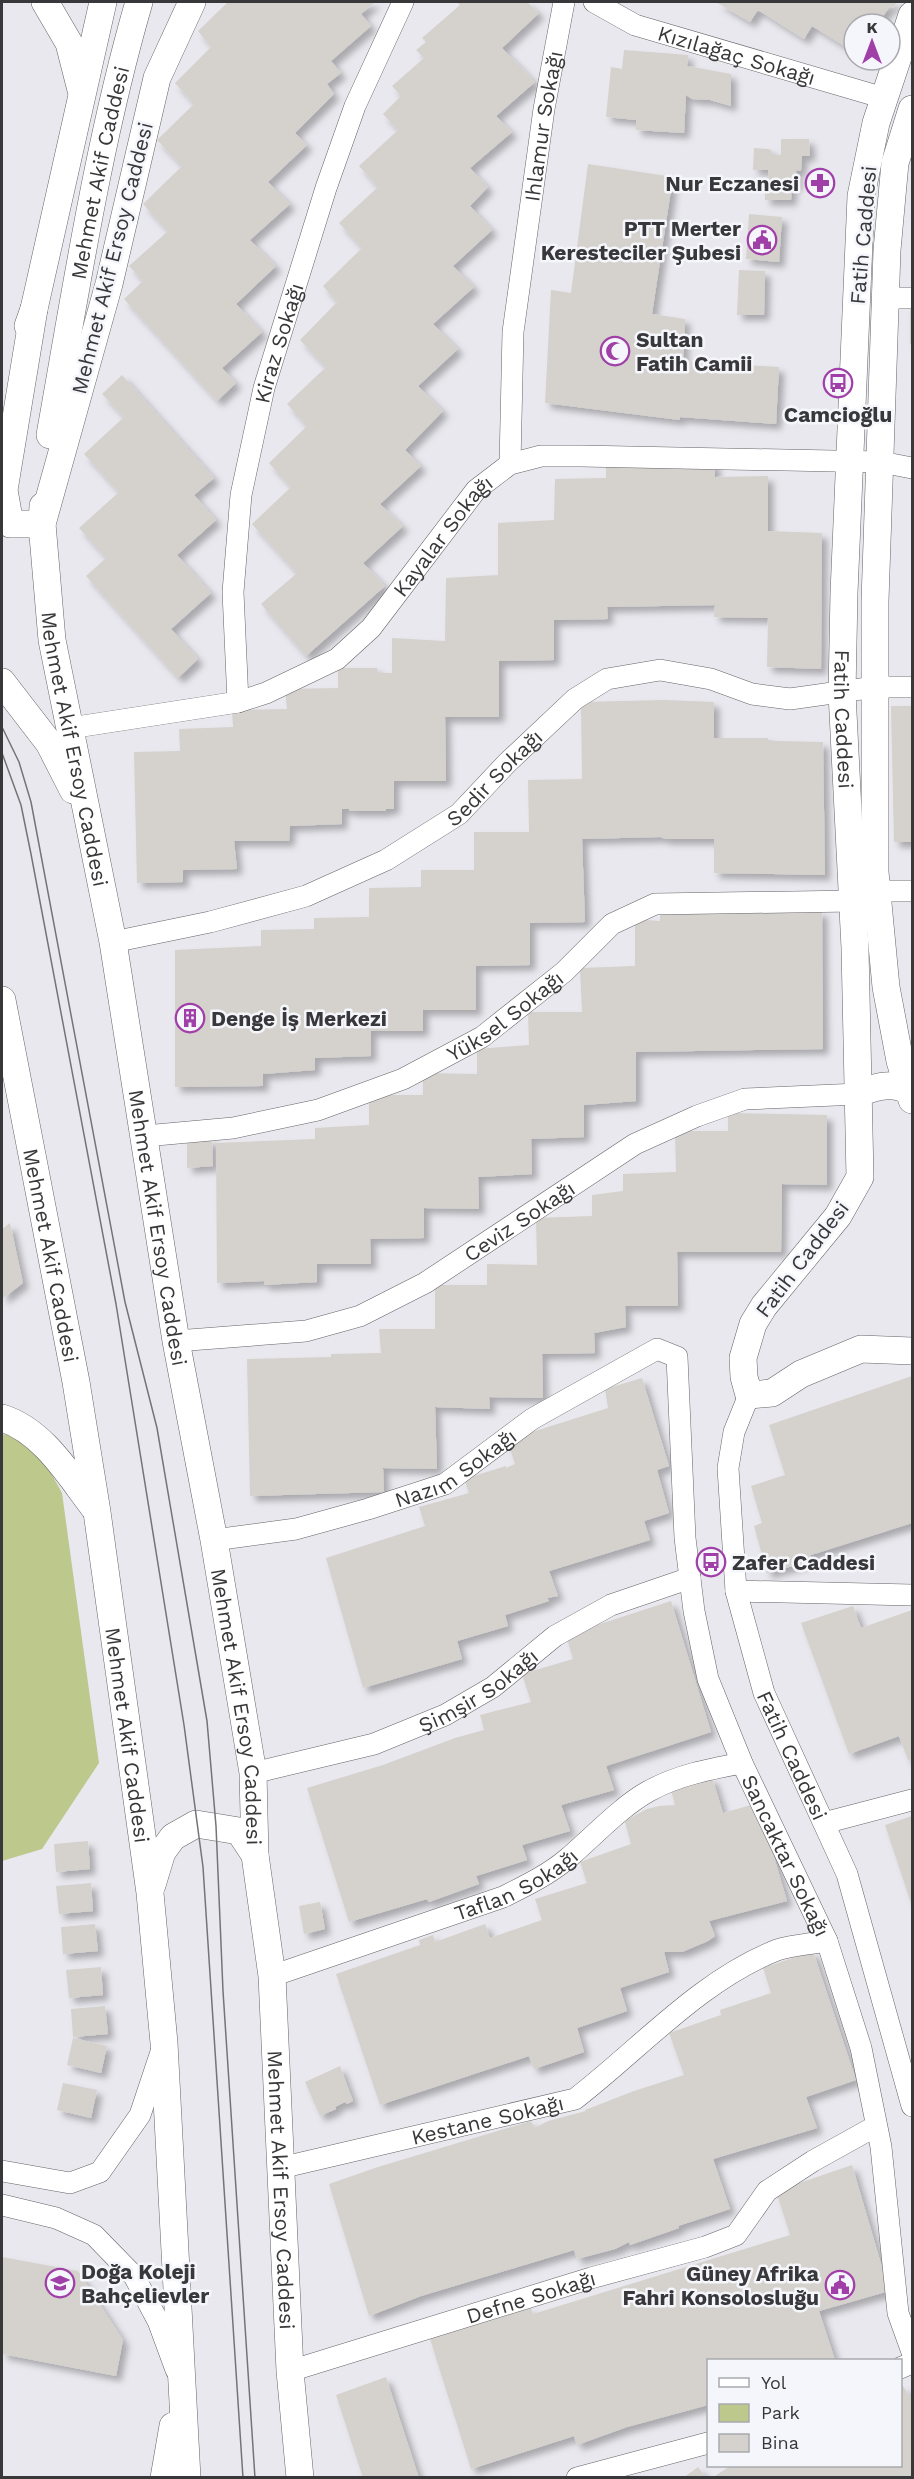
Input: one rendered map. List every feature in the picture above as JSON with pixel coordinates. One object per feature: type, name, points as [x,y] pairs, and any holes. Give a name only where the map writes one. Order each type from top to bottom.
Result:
[{"type":"main road","points":[[45,2],[69,43],[82,94]]},
{"type":"main road","points":[[42,524],[10,524],[4,490],[34,309],[104,2]]},
{"type":"main road","name":"Mehmet Akif Caddesi","points":[[42,524],[47,447],[87,228],[125,49],[139,2]]},
{"type":"main road","name":"Mehmet Akif Ersoy Caddesi","points":[[192,2],[157,78],[109,284],[42,524],[52,640],[113,942],[176,1341],[214,1540],[253,1773],[255,1855],[272,1976],[290,2371],[300,2478]]},
{"type":"main road","name":"Fatih Caddesi","points":[[911,1096],[900,1061],[865,896],[842,693],[849,461],[861,196],[876,123],[912,15]]},
{"type":"main road","name":"Fatih Caddesi","points":[[749,1395],[744,1377],[743,1358],[753,1324],[764,1306],[838,1216],[860,1177],[858,1094],[875,687],[875,601],[887,250],[895,163],[912,109]]},
{"type":"main road","points":[[2,391],[34,309]]},
{"type":"main road","points":[[2,682],[49,743],[89,820]]},
{"type":"main road","name":"Mehmet Akif Caddesi","points":[[2,1000],[76,1382],[98,1512],[150,1893],[164,2043],[187,2478]]},
{"type":"main road","points":[[858,1094],[870,1088],[889,1085],[903,1087],[911,1096]]},
{"type":"main road","points":[[749,1395],[772,1393],[801,1374],[861,1349],[912,1351]]},
{"type":"main road","points":[[2,1418],[45,1445],[98,1512]]},
{"type":"main road","points":[[150,1893],[162,1852],[173,1837],[196,1824],[239,1831],[255,1855]]},
{"type":"main road","points":[[164,2478],[181,2383]]},
{"type":"street","name":"Kiraz Sokağı","points":[[238,702],[233,592],[241,495],[264,388],[326,188],[355,106],[403,2]]},
{"type":"street","name":"Ihlamur Sokağı","points":[[510,464],[513,332],[544,109],[564,2]]},
{"type":"street","name":"Kızılağaç Sokağı","points":[[594,2],[635,25],[884,98]]},
{"type":"street","points":[[885,298],[912,298]]},
{"type":"street","name":"Kayalar Sokağı","points":[[70,728],[238,702],[266,693],[337,659],[371,628],[476,490],[510,464],[542,456],[881,462],[912,468]]},
{"type":"street","name":"Sedir Sokağı","points":[[113,942],[210,922],[306,896],[386,860],[459,814],[507,763],[576,699],[607,679],[660,670],[711,679],[752,694],[790,699],[875,687],[912,687]]},
{"type":"street","name":"Yüksel Sokağı","points":[[145,1136],[233,1128],[318,1110],[403,1079],[482,1037],[564,972],[612,924],[655,904],[865,896],[912,891]]},
{"type":"street","name":"Ceviz Sokağı","points":[[176,1341],[306,1331],[360,1316],[425,1283],[635,1144],[697,1116],[745,1099],[858,1094]]},
{"type":"street","name":"Nazım Sokağı","points":[[214,1540],[296,1529],[445,1484],[532,1419],[657,1349],[676,1357]]},
{"type":"street","name":"Sancaktar Sokağı","points":[[676,1357],[685,1538],[694,1611],[708,1679],[742,1764],[827,1941],[861,2048],[881,2147],[897,2313],[912,2352]]},
{"type":"street","name":"Fatih Caddesi","points":[[749,1395],[734,1432],[728,1468],[736,1591],[764,1693],[847,1874],[902,2029],[912,2106]]},
{"type":"street","name":"Şimşir Sokağı","points":[[253,1773],[374,1744],[445,1715],[493,1687],[555,1636],[611,1605],[690,1578]]},
{"type":"street","points":[[736,1591],[912,1595]]},
{"type":"street","name":"Taflan Sokağı","points":[[272,1976],[503,1897],[534,1881],[566,1860],[594,1834],[648,1792],[696,1772],[742,1764]]},
{"type":"street","points":[[824,1823],[912,1800]]},
{"type":"street","name":"Kestane Sokağı","points":[[280,2168],[575,2099],[728,1975],[779,1950],[827,1941]]},
{"type":"street","points":[[2,2171],[70,2183],[100,2172],[140,2115],[164,2043]]},
{"type":"street","name":"Defne Sokağı","points":[[290,2371],[591,2278],[705,2247],[736,2235],[767,2191],[813,2161],[876,2126]]},
{"type":"street","points":[[2,2205],[56,2218],[94,2235],[134,2276],[158,2321],[181,2383]]},
{"type":"street","points":[[577,2478],[707,2443]]},
{"type":"green space","points":[[2,1434],[12,1436],[45,1462],[62,1493],[99,1763],[42,1849],[2,1861]]},
{"type":"building","points":[[228,2],[375,2],[361,14],[371,26],[331,61],[341,73],[327,84],[334,94],[295,133],[307,145],[268,182],[290,204],[250,240],[276,266],[236,304],[262,332],[222,368],[236,383],[217,401],[124,299],[143,281],[129,266],[168,231],[143,204],[182,166],[157,140],[194,104],[175,83],[211,47],[198,31]]},
{"type":"building","points":[[457,2],[527,2],[539,13],[502,48],[535,82],[496,116],[512,132],[470,168],[488,187],[470,206],[492,230],[453,266],[474,287],[433,324],[458,349],[418,386],[443,411],[405,450],[421,466],[380,504],[403,526],[363,563],[385,586],[306,656],[261,604],[297,573],[252,524],[291,487],[269,463],[307,426],[287,404],[326,367],[300,340],[337,302],[323,286],[362,248],[339,223],[378,187],[359,166],[398,130],[383,114],[401,96],[392,86],[424,58],[416,50],[426,42],[422,38],[460,5]]},
{"type":"building","points":[[716,2],[897,2],[886,12],[842,12],[842,45],[812,26],[804,39],[758,10],[750,22]]},
{"type":"building","points":[[624,50],[688,55],[687,66],[731,74],[731,106],[710,100],[692,99],[686,95],[684,133],[636,130],[636,120],[606,117],[611,67],[622,69]]},
{"type":"building","points":[[781,139],[809,139],[810,156],[802,156],[801,171],[796,170],[797,185],[792,185],[791,200],[765,200],[765,183],[769,183],[768,170],[753,170],[754,148],[768,149],[771,150],[771,154],[781,155]]},
{"type":"building","points":[[588,164],[673,177],[652,314],[685,319],[683,361],[779,367],[776,424],[680,417],[680,420],[545,403],[551,290],[571,293]]},
{"type":"building","points":[[749,214],[782,217],[779,262],[746,259]]},
{"type":"building","points":[[739,270],[765,271],[764,315],[737,315]]},
{"type":"building","points":[[910,306],[912,306],[912,344],[910,344]]},
{"type":"building","points":[[122,375],[214,478],[194,495],[216,520],[177,555],[211,593],[171,629],[198,659],[178,678],[86,576],[106,558],[79,528],[119,492],[84,454],[124,417],[102,394]]},
{"type":"building","points":[[715,462],[715,477],[768,476],[768,531],[822,533],[821,669],[767,667],[768,618],[714,617],[715,605],[607,607],[608,619],[554,620],[554,660],[499,661],[499,717],[445,717],[446,781],[394,781],[394,809],[349,811],[349,809],[342,809],[342,824],[290,826],[289,841],[234,841],[237,869],[183,870],[183,882],[137,883],[134,752],[180,751],[179,729],[233,727],[232,710],[287,709],[285,689],[338,688],[338,668],[377,668],[378,673],[392,673],[392,638],[445,641],[446,578],[498,575],[498,523],[554,520],[555,479],[606,478],[606,466]]},
{"type":"building","points":[[664,700],[714,702],[714,738],[768,738],[768,740],[777,741],[823,742],[825,875],[714,873],[714,839],[660,837],[582,839],[585,922],[530,923],[530,965],[476,966],[476,1010],[423,1010],[423,1031],[371,1031],[371,1056],[315,1058],[315,1070],[263,1074],[263,1086],[175,1087],[175,950],[261,946],[261,930],[314,929],[314,918],[369,917],[369,888],[421,887],[421,870],[474,870],[474,832],[529,832],[528,780],[582,779],[581,702]]},
{"type":"building","points":[[891,706],[912,706],[912,842],[894,842]]},
{"type":"building","points":[[822,911],[823,1049],[636,1052],[636,1101],[584,1105],[584,1137],[531,1139],[532,1174],[478,1177],[479,1209],[424,1208],[424,1238],[370,1239],[371,1264],[317,1264],[317,1282],[264,1285],[264,1281],[217,1283],[216,1143],[315,1139],[315,1128],[369,1125],[369,1095],[423,1095],[423,1073],[477,1074],[477,1049],[529,1045],[528,1012],[582,1012],[580,968],[635,966],[635,919],[660,921],[660,913]]},
{"type":"building","points":[[728,1113],[827,1115],[827,1185],[782,1184],[781,1252],[677,1252],[678,1306],[625,1306],[626,1327],[594,1333],[595,1353],[542,1354],[543,1398],[489,1397],[490,1409],[435,1407],[437,1469],[383,1468],[384,1492],[250,1496],[247,1359],[381,1353],[379,1329],[435,1329],[435,1285],[487,1285],[487,1264],[537,1265],[536,1218],[592,1216],[592,1195],[623,1191],[623,1174],[676,1172],[675,1131],[728,1131]]},
{"type":"building","points":[[212,1139],[213,1166],[187,1168],[187,1140]]},
{"type":"building","points":[[10,1223],[23,1283],[2,1299],[2,1229]]},
{"type":"building","points":[[912,1376],[912,1523],[811,1555],[811,1561],[767,1573],[754,1526],[762,1523],[751,1486],[785,1475],[769,1425]]},
{"type":"building","points":[[642,1378],[669,1466],[657,1470],[669,1513],[644,1521],[650,1540],[549,1571],[558,1596],[547,1598],[549,1601],[505,1615],[508,1626],[457,1641],[462,1659],[363,1688],[326,1558],[425,1526],[419,1507],[469,1493],[464,1479],[515,1464],[507,1440],[608,1408],[605,1389]]},
{"type":"building","points":[[671,1601],[711,1732],[606,1766],[614,1790],[561,1805],[570,1831],[522,1845],[527,1860],[476,1876],[479,1884],[429,1902],[427,1899],[349,1922],[307,1788],[383,1765],[455,1738],[484,1730],[480,1715],[531,1702],[522,1674],[573,1659],[566,1635]]},
{"type":"building","points":[[853,1606],[861,1628],[912,1610],[912,1759],[908,1760],[899,1736],[849,1754],[801,1623]]},
{"type":"building","points":[[712,1777],[723,1813],[758,1803],[787,1901],[709,1921],[715,1936],[708,1941],[682,1952],[664,1952],[669,1972],[620,1988],[627,2011],[577,2028],[584,2052],[534,2069],[529,2056],[380,2105],[336,1974],[420,1945],[419,1940],[433,1935],[435,1942],[485,1924],[490,1938],[542,1920],[535,1899],[587,1883],[580,1862],[631,1844],[626,1820],[647,1809],[675,1805],[671,1790]]},
{"type":"building","points":[[912,1816],[912,1906],[885,1825]]},
{"type":"building","points":[[88,1841],[90,1869],[56,1872],[54,1844]]},
{"type":"building","points":[[91,1883],[93,1911],[59,1914],[56,1886]]},
{"type":"building","points":[[320,1902],[325,1929],[304,1934],[299,1906]]},
{"type":"building","points":[[95,1924],[98,1951],[63,1954],[61,1927]]},
{"type":"building","points":[[813,1951],[856,2080],[806,2097],[817,2128],[713,2159],[730,2209],[630,2245],[629,2242],[615,2249],[577,2259],[574,2250],[421,2296],[369,2316],[329,2184],[531,2121],[535,2128],[548,2121],[586,2111],[634,2091],[684,2075],[669,2033],[721,2015],[720,2010],[771,1993],[763,1968]]},
{"type":"building","points":[[101,1967],[103,1995],[69,1998],[66,1970]]},
{"type":"building","points":[[105,2006],[108,2034],[73,2037],[71,2009]]},
{"type":"building","points":[[73,2038],[107,2046],[101,2073],[67,2065]]},
{"type":"building","points":[[340,2066],[353,2101],[347,2104],[345,2102],[320,2116],[305,2082]]},
{"type":"building","points":[[63,2083],[97,2090],[91,2118],[57,2110]]},
{"type":"building","points":[[852,2165],[889,2291],[819,2311],[835,2359],[707,2359],[707,2405],[627,2427],[577,2445],[574,2436],[471,2469],[430,2339],[531,2308],[533,2314],[790,2235],[776,2191]]},
{"type":"building","points":[[2,2257],[78,2271],[123,2340],[116,2376],[2,2354]]},
{"type":"building","points":[[386,2377],[419,2478],[363,2478],[336,2395]]},
{"type":"building","points":[[902,2386],[912,2400],[912,2478],[712,2478],[728,2467],[902,2467]]},
{"type":"building","points":[[698,2467],[706,2478],[683,2478]]},
{"type":"tram line","points":[[2,727],[19,762],[31,802],[125,1302],[157,1428],[207,1721],[216,1826],[223,1991],[255,2478]]},
{"type":"tram line","points":[[2,753],[21,805],[116,1304],[184,1725],[203,1867],[243,2478]]},
{"type":"place","name":"Nur Eczanesi","points":[[820,183]]},
{"type":"place","name":"PTT Merter Keresteciler Şubesi","points":[[762,240]]},
{"type":"place","name":"Sultan Fatih Camii","points":[[615,351]]},
{"type":"place","name":"Camcioğlu","points":[[838,383]]},
{"type":"place","name":"Denge İş Merkezi","points":[[190,1018]]},
{"type":"place","name":"Zafer Caddesi","points":[[711,1562]]},
{"type":"place","name":"Doğa Koleji Bahçelievler","points":[[60,2283]]},
{"type":"place","name":"Güney Afrika Fahri Konsolosluğu","points":[[840,2285]]}]
